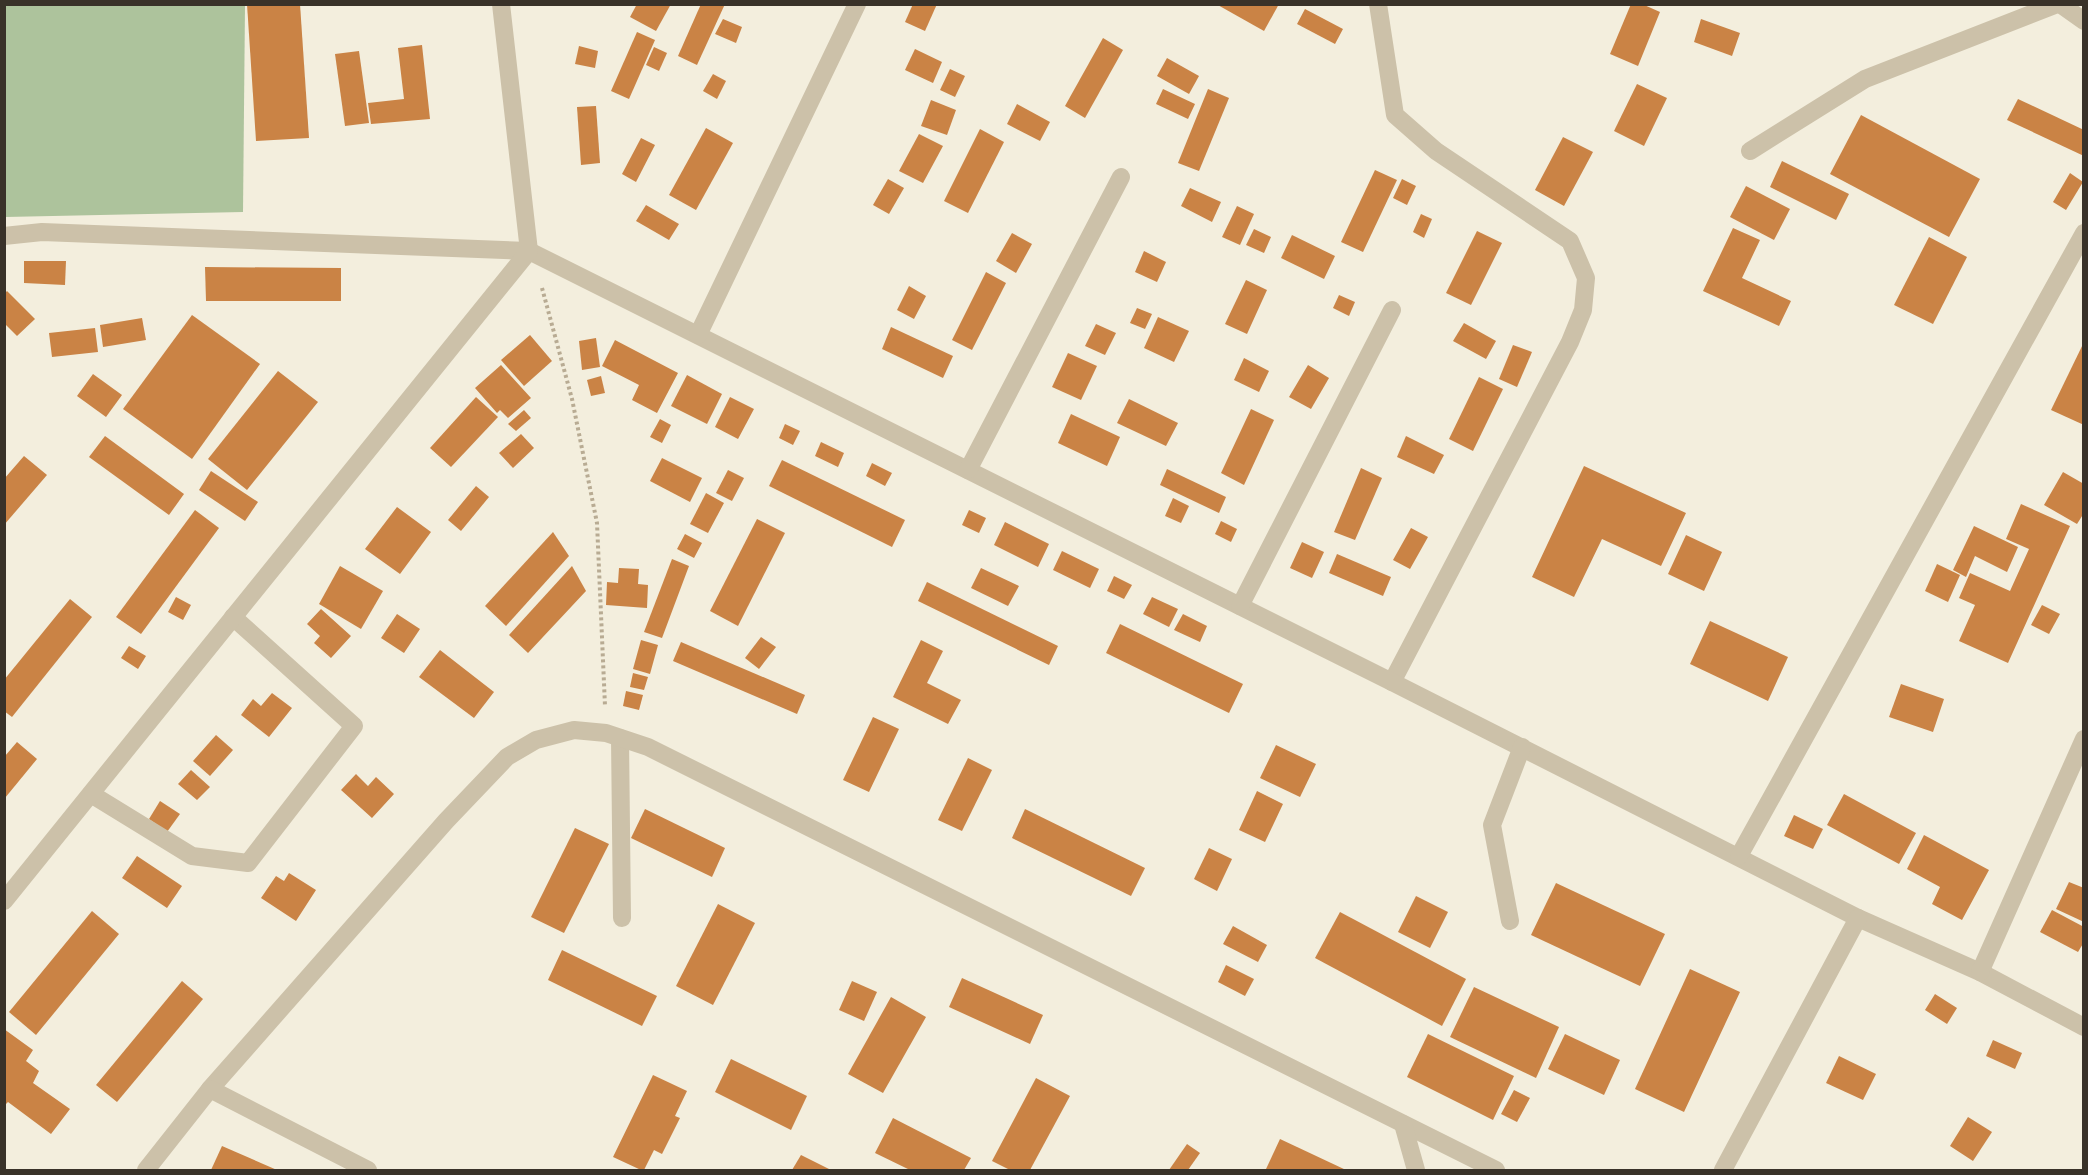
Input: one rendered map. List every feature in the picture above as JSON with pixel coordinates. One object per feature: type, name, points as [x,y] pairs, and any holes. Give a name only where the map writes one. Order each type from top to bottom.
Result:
[{"type":"street","points":[[4,901],[529,251],[501,4]]},
{"type":"street","points":[[698,335],[857,4]]},
{"type":"street","points":[[1378,4],[1395,115],[1436,151],[1570,241],[1586,278],[1582,310],[1570,342],[1392,682]]},
{"type":"street","points":[[1750,151],[1865,79],[2058,4],[2084,21]]},
{"type":"street","points":[[968,470],[1121,177]]},
{"type":"street","points":[[4,236],[42,232],[529,251],[1522,747],[1858,918],[1980,972],[2084,1027]]},
{"type":"street","points":[[1739,856],[2084,233]]},
{"type":"street","points":[[1240,606],[1392,310]]},
{"type":"street","points":[[91,794],[192,855],[248,863],[354,726],[233,617]]},
{"type":"street","points":[[146,1170],[210,1089],[446,821],[507,757],[536,740],[574,730],[613,736],[648,747],[1496,1170]]},
{"type":"street","points":[[613,736],[622,918]]},
{"type":"street","points":[[1980,972],[2084,739]]},
{"type":"street","points":[[1510,921],[1492,825],[1522,747]]},
{"type":"street","points":[[1723,1170],[1858,918]]},
{"type":"street","points":[[210,1089],[368,1170]]},
{"type":"street","points":[[1403,1124],[1416,1170]]},
{"type":"path","points":[[529,251],[546,301],[572,399],[597,523],[613,736]]},
{"type":"green space","points":[[4,5],[245,5],[243,212],[5,217]]},
{"type":"building","points":[[247,4],[300,4],[309,138],[256,141]]},
{"type":"building","points":[[637,4],[671,4],[656,31],[630,17]]},
{"type":"building","points":[[701,4],[725,4],[697,65],[678,56]]},
{"type":"building","points":[[913,4],[937,4],[925,31],[905,22]]},
{"type":"building","points":[[1216,4],[1279,4],[1264,31]]},
{"type":"building","points":[[1631,4],[1642,4],[1660,12],[1638,66],[1610,54]]},
{"type":"building","points":[[1305,9],[1343,29],[1335,44],[1297,24]]},
{"type":"building","points":[[723,19],[742,27],[736,43],[715,34]]},
{"type":"building","points":[[1701,19],[1740,33],[1732,56],[1694,42]]},
{"type":"building","points":[[637,32],[655,40],[629,99],[611,91]]},
{"type":"building","points":[[1103,38],[1123,50],[1085,118],[1065,106]]},
{"type":"building","points":[[422,45],[430,119],[371,124],[368,103],[404,99],[398,48]]},
{"type":"building","points":[[579,46],[598,51],[595,68],[575,64]]},
{"type":"building","points":[[654,47],[667,53],[659,71],[646,65]]},
{"type":"building","points":[[915,49],[942,62],[933,83],[905,70]]},
{"type":"building","points":[[359,51],[369,123],[345,126],[335,54]]},
{"type":"building","points":[[1167,58],[1199,76],[1189,94],[1157,76]]},
{"type":"building","points":[[950,69],[965,76],[955,97],[940,90]]},
{"type":"building","points":[[713,74],[726,81],[717,99],[703,91]]},
{"type":"building","points":[[1637,84],[1667,98],[1644,146],[1614,131]]},
{"type":"building","points":[[1163,89],[1195,104],[1188,119],[1156,104]]},
{"type":"building","points":[[1208,89],[1229,98],[1199,171],[1178,163]]},
{"type":"building","points":[[2018,99],[2084,130],[2084,156],[2007,120]]},
{"type":"building","points":[[931,100],[956,110],[947,135],[921,126]]},
{"type":"building","points":[[1017,104],[1050,122],[1040,141],[1007,124]]},
{"type":"building","points":[[596,106],[600,163],[581,165],[577,107]]},
{"type":"building","points":[[1861,115],[1980,179],[1949,237],[1830,174]]},
{"type":"building","points":[[706,128],[733,143],[696,210],[669,195]]},
{"type":"building","points":[[980,129],[1004,142],[968,213],[944,201]]},
{"type":"building","points":[[919,134],[943,146],[923,183],[899,171]]},
{"type":"building","points":[[1563,137],[1593,152],[1564,206],[1535,190]]},
{"type":"building","points":[[641,138],[655,145],[636,182],[622,174]]},
{"type":"building","points":[[1782,161],[1849,194],[1836,220],[1770,187]]},
{"type":"building","points":[[1375,170],[1397,180],[1363,252],[1341,242]]},
{"type":"building","points":[[2070,173],[2083,182],[2066,210],[2053,202]]},
{"type":"building","points":[[888,179],[904,188],[889,214],[873,205]]},
{"type":"building","points":[[1402,179],[1416,186],[1407,205],[1393,198]]},
{"type":"building","points":[[1746,186],[1790,209],[1774,240],[1730,217]]},
{"type":"building","points":[[1190,188],[1221,202],[1212,222],[1181,206]]},
{"type":"building","points":[[646,205],[679,224],[669,240],[636,221]]},
{"type":"building","points":[[1237,206],[1254,214],[1240,245],[1222,237]]},
{"type":"building","points":[[1421,214],[1432,219],[1424,238],[1413,232]]},
{"type":"building","points":[[1733,228],[1760,240],[1742,278],[1791,301],[1779,326],[1703,291]]},
{"type":"building","points":[[1254,229],[1271,237],[1264,253],[1246,245]]},
{"type":"building","points":[[1477,231],[1502,243],[1471,305],[1446,293]]},
{"type":"building","points":[[1012,233],[1032,244],[1016,273],[996,261]]},
{"type":"building","points":[[1292,235],[1335,256],[1324,279],[1281,258]]},
{"type":"building","points":[[1929,237],[1967,257],[1933,324],[1894,305]]},
{"type":"building","points":[[1144,251],[1166,262],[1157,282],[1135,272]]},
{"type":"building","points":[[24,261],[66,261],[65,285],[24,283]]},
{"type":"building","points":[[205,267],[341,268],[341,301],[206,301]]},
{"type":"building","points":[[986,272],[1006,283],[972,350],[952,340]]},
{"type":"building","points":[[1246,280],[1267,290],[1247,334],[1225,324]]},
{"type":"building","points":[[909,286],[926,296],[914,319],[897,310]]},
{"type":"building","points":[[7,291],[35,319],[17,336],[4,323],[4,294]]},
{"type":"building","points":[[1339,295],[1355,302],[1349,316],[1333,308]]},
{"type":"building","points":[[1137,308],[1152,314],[1145,329],[1130,323]]},
{"type":"building","points":[[192,315],[260,364],[192,459],[123,409]]},
{"type":"building","points":[[1158,317],[1189,331],[1174,362],[1144,348]]},
{"type":"building","points":[[142,318],[146,340],[103,347],[100,325]]},
{"type":"building","points":[[1464,323],[1496,341],[1486,359],[1453,341]]},
{"type":"building","points":[[1096,324],[1116,333],[1105,355],[1085,346]]},
{"type":"building","points":[[891,327],[953,356],[943,378],[882,349]]},
{"type":"building","points":[[95,328],[98,352],[52,357],[49,333]]},
{"type":"building","points":[[530,335],[552,361],[524,386],[501,360]]},
{"type":"building","points":[[596,338],[600,367],[582,370],[579,341]]},
{"type":"building","points":[[615,340],[678,373],[657,413],[632,400],[639,385],[602,366]]},
{"type":"building","points":[[2084,342],[2084,425],[2051,410]]},
{"type":"building","points":[[1513,345],[1532,352],[1517,387],[1499,379]]},
{"type":"building","points":[[1068,353],[1097,366],[1081,400],[1052,387]]},
{"type":"building","points":[[1244,358],[1269,371],[1259,392],[1234,380]]},
{"type":"building","points":[[501,365],[531,398],[508,418],[500,410],[497,413],[475,388]]},
{"type":"building","points":[[1308,365],[1329,378],[1311,409],[1289,397]]},
{"type":"building","points":[[278,371],[318,402],[247,490],[208,459]]},
{"type":"building","points":[[93,374],[122,395],[106,417],[77,396]]},
{"type":"building","points":[[687,375],[722,394],[707,424],[671,406]]},
{"type":"building","points":[[601,376],[605,393],[591,396],[587,380]]},
{"type":"building","points":[[1479,377],[1503,389],[1473,451],[1449,439]]},
{"type":"building","points":[[476,397],[498,417],[451,467],[430,448]]},
{"type":"building","points":[[730,397],[754,409],[738,439],[715,427]]},
{"type":"building","points":[[1129,399],[1178,423],[1166,446],[1117,423]]},
{"type":"building","points":[[1251,409],[1274,420],[1244,485],[1221,473]]},
{"type":"building","points":[[524,410],[531,418],[516,431],[508,424]]},
{"type":"building","points":[[1071,414],[1120,437],[1107,466],[1058,443]]},
{"type":"building","points":[[660,419],[671,425],[662,443],[650,437]]},
{"type":"building","points":[[785,424],[800,431],[793,445],[779,438]]},
{"type":"building","points":[[521,434],[534,448],[513,468],[499,453]]},
{"type":"building","points":[[105,436],[184,494],[169,515],[89,457]]},
{"type":"building","points":[[1406,436],[1444,455],[1434,474],[1397,457]]},
{"type":"building","points":[[821,442],[844,453],[838,467],[815,456]]},
{"type":"building","points":[[24,456],[47,475],[4,525],[4,479]]},
{"type":"building","points":[[662,458],[702,478],[690,502],[650,481]]},
{"type":"building","points":[[782,460],[905,520],[892,547],[769,486]]},
{"type":"building","points":[[872,463],[892,473],[885,486],[866,476]]},
{"type":"building","points":[[1584,466],[1686,513],[1661,566],[1602,539],[1574,597],[1532,577]]},
{"type":"building","points":[[1361,468],[1382,478],[1355,540],[1334,532]]},
{"type":"building","points":[[1167,469],[1226,497],[1219,513],[1160,485]]},
{"type":"building","points":[[728,470],[744,478],[732,501],[716,493]]},
{"type":"building","points":[[211,471],[258,502],[245,521],[199,490]]},
{"type":"building","points":[[2063,472],[2084,484],[2084,513],[2077,524],[2044,505]]},
{"type":"building","points":[[476,486],[489,497],[461,531],[448,520]]},
{"type":"building","points":[[706,493],[724,503],[708,533],[690,524]]},
{"type":"building","points":[[1173,498],[1189,506],[1181,523],[1165,516]]},
{"type":"building","points":[[2021,504],[2070,526],[2008,663],[1959,641],[1975,605],[1959,598],[1970,573],[2010,591],[2029,549],[2006,539]]},
{"type":"building","points":[[397,507],[431,532],[400,574],[365,549]]},
{"type":"building","points":[[195,510],[219,528],[141,634],[116,617]]},
{"type":"building","points":[[969,510],[986,518],[979,533],[962,525]]},
{"type":"building","points":[[757,519],[785,533],[738,626],[710,611]]},
{"type":"building","points":[[1221,521],[1237,529],[1231,542],[1215,534]]},
{"type":"building","points":[[1005,522],[1049,544],[1038,567],[994,545]]},
{"type":"building","points":[[1974,526],[2018,547],[2007,572],[1975,556],[1966,577],[1953,570]]},
{"type":"building","points":[[1411,528],[1428,537],[1410,569],[1393,560]]},
{"type":"building","points":[[553,532],[569,556],[506,626],[485,606]]},
{"type":"building","points":[[685,534],[702,543],[694,558],[677,549]]},
{"type":"building","points":[[1686,535],[1722,552],[1704,591],[1668,574]]},
{"type":"building","points":[[1302,542],[1324,552],[1312,578],[1290,568]]},
{"type":"building","points":[[1062,551],[1099,569],[1090,588],[1053,570]]},
{"type":"building","points":[[1337,554],[1391,577],[1383,596],[1329,573]]},
{"type":"building","points":[[672,559],[689,566],[662,638],[644,632]]},
{"type":"building","points":[[1937,564],[1960,575],[1948,602],[1925,591]]},
{"type":"building","points":[[340,566],[383,591],[361,629],[319,604]]},
{"type":"building","points":[[572,566],[586,591],[528,653],[509,635]]},
{"type":"building","points":[[619,568],[639,569],[638,584],[648,585],[647,608],[606,605],[607,582],[618,583]]},
{"type":"building","points":[[981,568],[1019,586],[1008,606],[971,588]]},
{"type":"building","points":[[1114,576],[1132,585],[1124,599],[1107,591]]},
{"type":"building","points":[[927,582],[1058,646],[1049,665],[918,601]]},
{"type":"building","points":[[176,597],[191,605],[183,620],[168,612]]},
{"type":"building","points":[[1152,597],[1178,609],[1169,627],[1143,614]]},
{"type":"building","points":[[70,599],[92,617],[12,717],[4,711],[4,680]]},
{"type":"building","points":[[2042,605],[2060,614],[2049,634],[2031,625]]},
{"type":"building","points":[[321,609],[351,636],[331,658],[314,643],[320,636],[307,624]]},
{"type":"building","points":[[397,614],[420,629],[404,653],[381,638]]},
{"type":"building","points":[[1183,614],[1207,626],[1200,642],[1174,630]]},
{"type":"building","points":[[1710,621],[1788,657],[1768,701],[1690,664]]},
{"type":"building","points":[[1120,624],[1243,684],[1229,713],[1106,653]]},
{"type":"building","points":[[761,637],[776,647],[759,669],[745,658]]},
{"type":"building","points":[[641,640],[658,645],[650,674],[633,669]]},
{"type":"building","points":[[921,640],[943,651],[927,683],[961,700],[948,724],[893,697]]},
{"type":"building","points":[[681,642],[805,695],[797,714],[673,661]]},
{"type":"building","points":[[129,646],[146,656],[138,669],[121,658]]},
{"type":"building","points":[[440,650],[494,692],[474,718],[419,677]]},
{"type":"building","points":[[633,673],[648,677],[644,690],[630,687]]},
{"type":"building","points":[[1901,684],[1944,699],[1933,732],[1889,717]]},
{"type":"building","points":[[626,691],[643,695],[639,710],[623,706]]},
{"type":"building","points":[[272,693],[292,708],[269,737],[241,715],[253,699],[261,706]]},
{"type":"building","points":[[873,717],[899,729],[869,792],[843,780]]},
{"type":"building","points":[[216,735],[233,750],[210,776],[193,761]]},
{"type":"building","points":[[17,742],[37,759],[5,798],[5,756]]},
{"type":"building","points":[[1276,745],[1316,764],[1300,797],[1260,778]]},
{"type":"building","points":[[968,758],[992,770],[962,831],[938,820]]},
{"type":"building","points":[[191,770],[210,787],[197,800],[178,784]]},
{"type":"building","points":[[356,774],[368,786],[376,777],[394,794],[372,818],[341,790]]},
{"type":"building","points":[[1257,791],[1283,804],[1265,842],[1239,830]]},
{"type":"building","points":[[1844,794],[1916,833],[1899,864],[1827,825]]},
{"type":"building","points":[[160,801],[180,814],[167,832],[149,819]]},
{"type":"building","points":[[645,809],[725,848],[712,877],[631,838]]},
{"type":"building","points":[[1025,809],[1145,868],[1131,896],[1012,838]]},
{"type":"building","points":[[1794,815],[1823,829],[1813,849],[1784,836]]},
{"type":"building","points":[[575,828],[609,844],[564,933],[531,917]]},
{"type":"building","points":[[1924,835],[1989,870],[1962,920],[1932,904],[1940,887],[1907,869]]},
{"type":"building","points":[[1209,848],[1232,859],[1217,891],[1194,879]]},
{"type":"building","points":[[137,856],[182,886],[167,908],[122,878]]},
{"type":"building","points":[[289,873],[316,890],[296,921],[261,898],[276,876],[284,881]]},
{"type":"building","points":[[2069,882],[2084,888],[2084,922],[2056,909]]},
{"type":"building","points":[[1556,883],[1665,934],[1640,986],[1531,935]]},
{"type":"building","points":[[1416,896],[1448,912],[1430,948],[1398,932]]},
{"type":"building","points":[[718,904],[755,923],[713,1005],[676,986]]},
{"type":"building","points":[[2052,910],[2084,927],[2084,942],[2078,952],[2040,932]]},
{"type":"building","points":[[92,911],[119,934],[36,1035],[9,1012]]},
{"type":"building","points":[[1340,912],[1466,979],[1442,1026],[1315,958]]},
{"type":"building","points":[[1233,926],[1267,945],[1258,962],[1223,944]]},
{"type":"building","points":[[562,950],[657,996],[642,1026],[548,980]]},
{"type":"building","points":[[1226,965],[1254,979],[1245,996],[1218,982]]},
{"type":"building","points":[[1690,969],[1740,992],[1684,1112],[1635,1089]]},
{"type":"building","points":[[962,978],[1043,1015],[1030,1044],[949,1007]]},
{"type":"building","points":[[182,981],[203,999],[117,1102],[96,1085]]},
{"type":"building","points":[[852,981],[877,992],[864,1021],[839,1010]]},
{"type":"building","points":[[1474,987],[1559,1027],[1536,1078],[1450,1037]]},
{"type":"building","points":[[1935,994],[1957,1008],[1947,1024],[1925,1010]]},
{"type":"building","points":[[891,997],[926,1017],[883,1093],[848,1074]]},
{"type":"building","points":[[4,1029],[33,1050],[26,1061],[39,1071],[33,1083],[70,1109],[51,1134],[8,1102],[4,1106]]},
{"type":"building","points":[[1428,1034],[1514,1076],[1493,1120],[1407,1077]]},
{"type":"building","points":[[1565,1034],[1620,1060],[1604,1095],[1548,1069]]},
{"type":"building","points":[[1993,1040],[2022,1053],[2015,1069],[1986,1056]]},
{"type":"building","points":[[1839,1056],[1876,1074],[1863,1100],[1826,1083]]},
{"type":"building","points":[[731,1059],[807,1096],[791,1130],[715,1092]]},
{"type":"building","points":[[653,1075],[687,1091],[675,1116],[680,1118],[662,1154],[654,1150],[644,1170],[641,1170],[613,1157]]},
{"type":"building","points":[[1036,1078],[1070,1096],[1030,1170],[1010,1170],[992,1161]]},
{"type":"building","points":[[1514,1090],[1530,1098],[1517,1122],[1501,1114]]},
{"type":"building","points":[[1968,1117],[1992,1132],[1973,1161],[1950,1146]]},
{"type":"building","points":[[893,1118],[971,1158],[964,1170],[910,1170],[875,1153]]},
{"type":"building","points":[[1280,1139],[1346,1170],[1266,1169]]},
{"type":"building","points":[[1187,1144],[1200,1153],[1188,1170],[1169,1170]]},
{"type":"building","points":[[222,1146],[277,1170],[211,1170]]},
{"type":"building","points":[[801,1155],[831,1170],[792,1170]]}]
